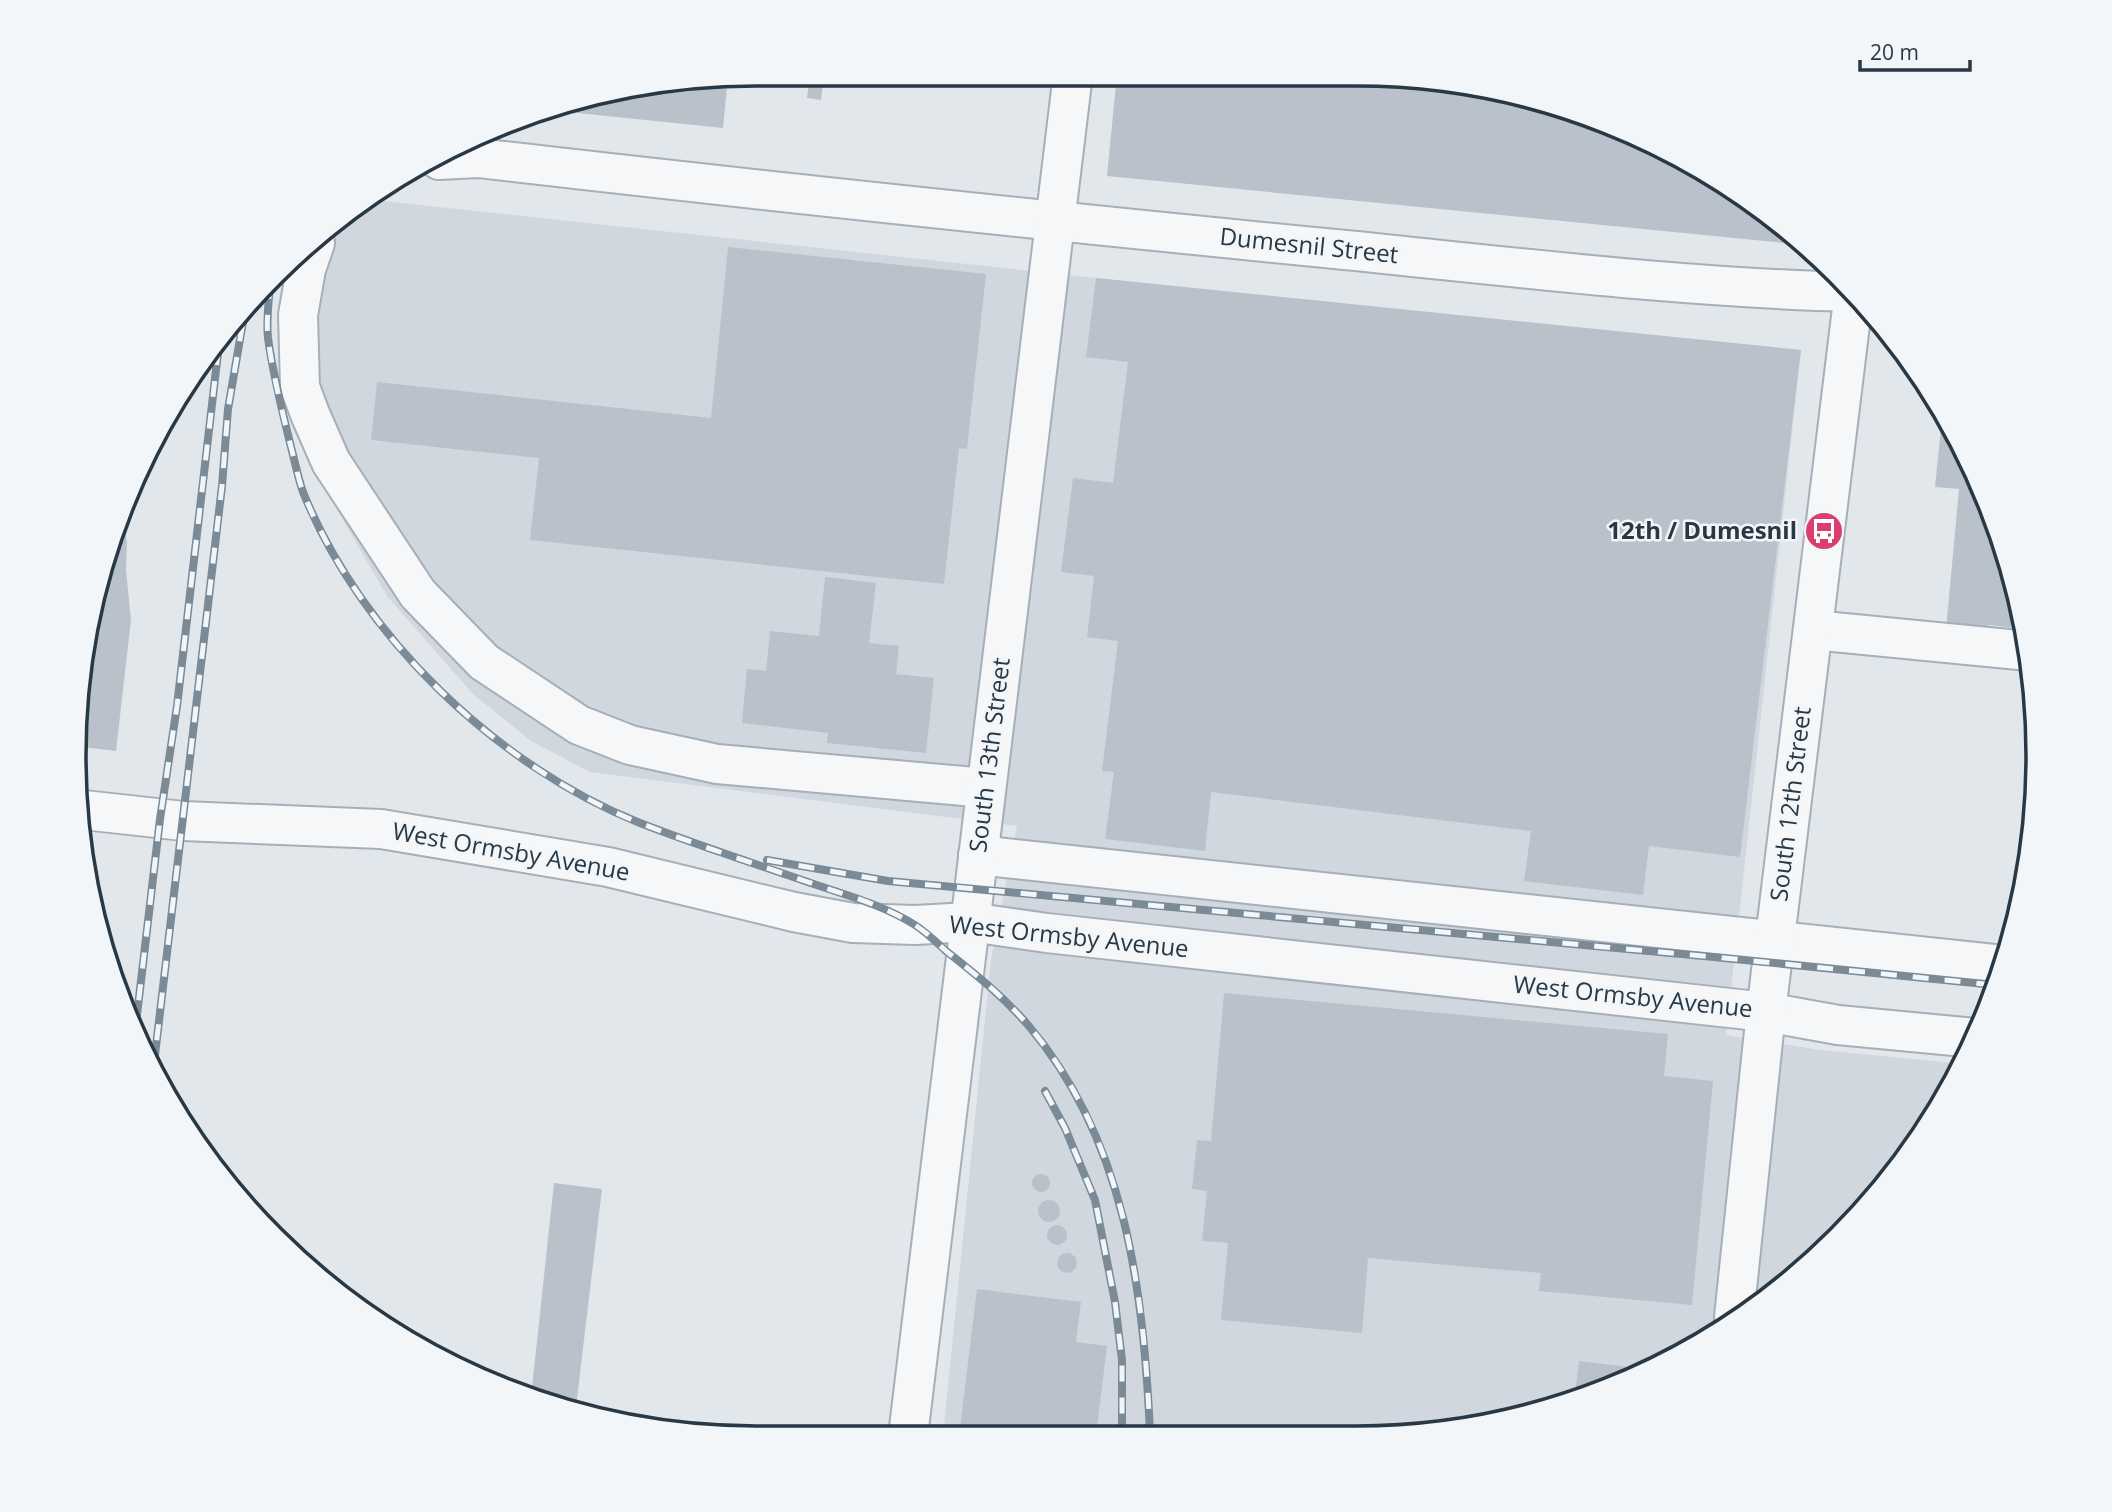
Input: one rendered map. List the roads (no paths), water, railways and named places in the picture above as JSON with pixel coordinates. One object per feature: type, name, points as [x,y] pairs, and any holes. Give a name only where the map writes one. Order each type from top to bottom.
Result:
[{"type":"street","name":"South 13th Street","points":[[909,1426],[1072,86]]},
{"type":"street","name":"Dumesnil Street","points":[[452,159],[478,158],[764,191],[1623,277],[1775,290],[1839,292]]},
{"type":"street","points":[[311,255],[298,315],[300,387],[310,414],[331,462],[418,594],[484,662],[579,725],[629,745],[717,764],[986,788]]},
{"type":"street","name":"South 12th Street","points":[[1735,1308],[1766,1012],[1852,306]]},
{"type":"street","points":[[1813,630],[2018,650]]},
{"type":"street","name":"West Ormsby Avenue","points":[[88,810],[160,819],[381,829],[608,867],[794,912],[853,923],[915,925],[970,922],[1046,933],[1766,1012],[1838,1025],[1964,1037]]},
{"type":"street","points":[[978,855],[1993,964]]},
{"type":"railway","points":[[269,296],[267,324],[270,352],[303,492],[328,545],[360,596],[397,645],[440,690],[486,731],[535,767],[587,798],[660,831],[862,900],[915,925],[1009,1004],[1028,1025],[1061,1069],[1087,1117],[1108,1167],[1123,1218],[1134,1271],[1142,1325],[1150,1426]]},
{"type":"railway","points":[[155,1053],[222,486],[228,409],[242,326]]},
{"type":"railway","points":[[137,1013],[160,819],[177,706],[217,357]]},
{"type":"railway","points":[[767,860],[888,881],[1986,984]]},
{"type":"railway","points":[[1045,1091],[1065,1128],[1095,1200],[1115,1302],[1122,1360],[1122,1426]]},
{"type":"place","name":"12th / Dumesnil","points":[[1824,531]]}]
